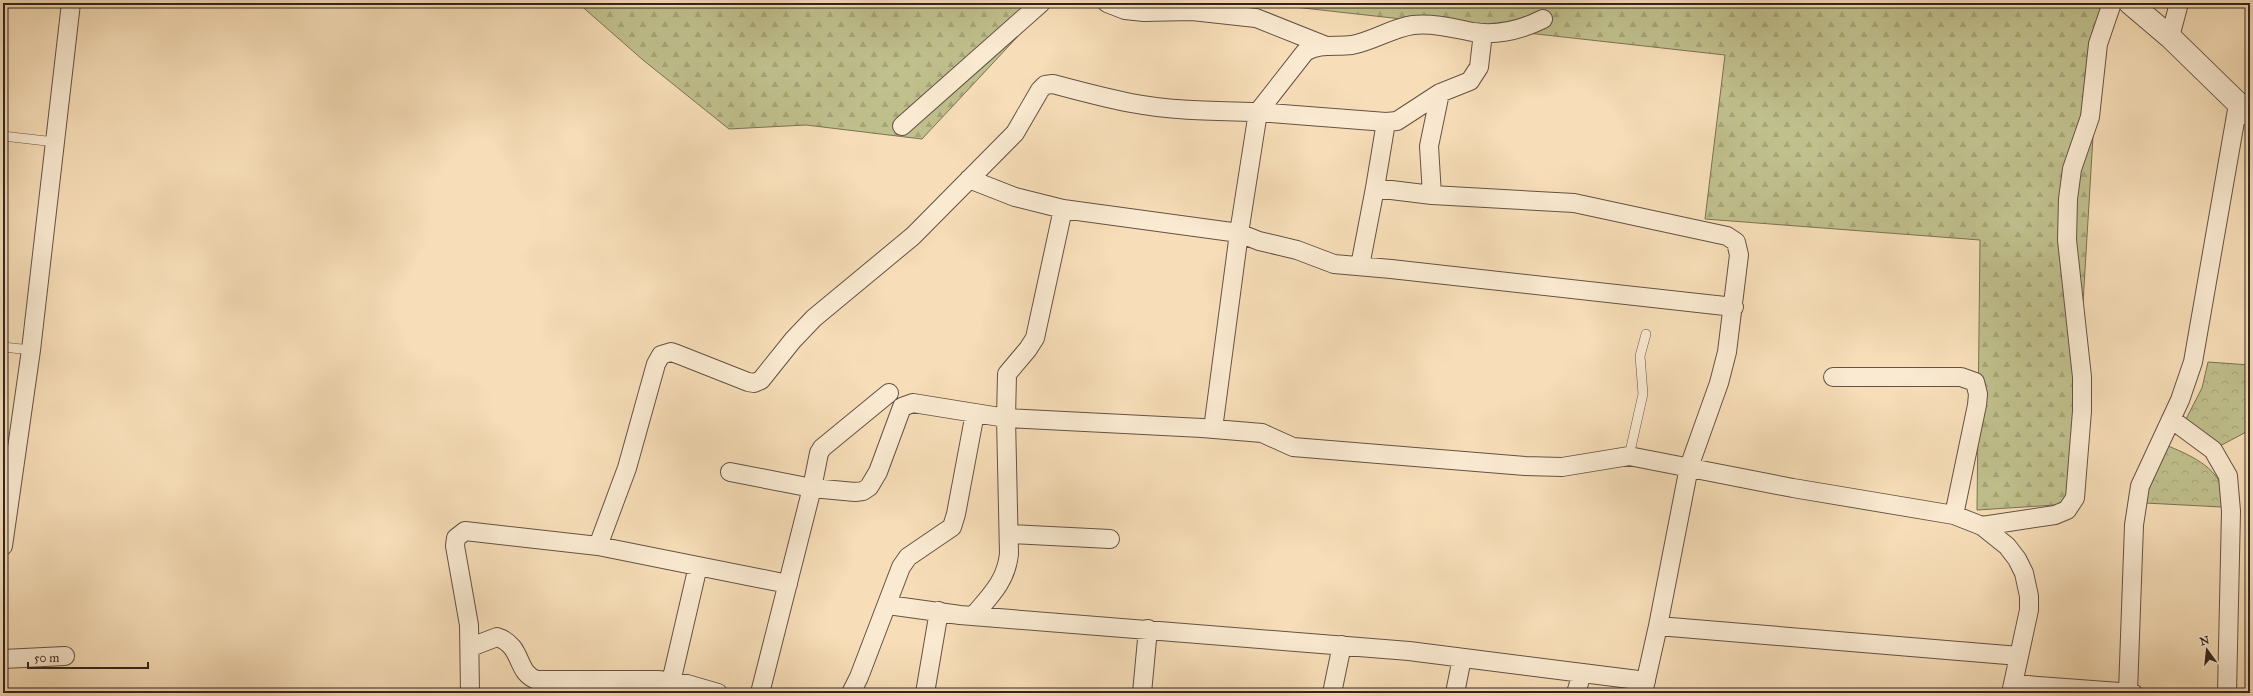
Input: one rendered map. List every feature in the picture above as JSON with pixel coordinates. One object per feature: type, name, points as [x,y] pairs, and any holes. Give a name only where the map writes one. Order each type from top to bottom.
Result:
[{"type":"street","points":[[3,546],[32,350],[71,3]]},
{"type":"street","points":[[902,126],[1041,3]]},
{"type":"street","points":[[1107,3],[1126,10],[1192,11],[1256,18],[1324,45]]},
{"type":"street","points":[[1982,526],[2055,515],[2067,510],[2075,498],[2082,411],[2082,378],[2067,240],[2070,183],[2072,168],[2090,117],[2098,44],[2112,3]]},
{"type":"street","points":[[730,472],[812,488],[855,492],[869,488],[878,472],[899,412],[905,405],[913,403],[1006,418],[1262,433],[1292,447],[1525,466],[1562,467],[1629,456],[1793,488],[1954,516],[1982,526],[2007,546],[2017,559],[2024,573],[2029,596],[2029,610],[2012,689],[2131,693],[2134,525],[2136,500],[2145,470],[2171,419],[2186,385],[2199,333],[2244,109],[2170,37],[2130,3]]},
{"type":"street","points":[[2170,37],[2179,3]]},
{"type":"street","points":[[1213,429],[1239,233],[1258,112],[1305,52],[1312,47],[1324,45],[1352,45],[1398,29],[1426,24],[1483,33],[1507,32],[1528,27],[1543,19]]},
{"type":"street","points":[[598,546],[627,468],[656,364],[661,355],[670,352],[748,382],[758,382],[814,318],[913,236],[1015,133],[1040,90],[1046,85],[1054,84],[1130,103],[1195,111],[1258,112],[1386,122],[1397,121],[1440,93],[1470,81],[1475,76],[1481,59],[1483,33]]},
{"type":"street","points":[[1432,195],[1429,146],[1440,93]]},
{"type":"street","points":[[1360,266],[1386,122]]},
{"type":"street","points":[[969,179],[1015,197],[1062,209],[1239,233],[1259,241],[1297,250],[1334,264],[1734,307]]},
{"type":"street","points":[[888,605],[974,616],[1342,645],[1462,658],[1582,673],[1644,687],[1658,626],[1689,467],[1719,383],[1727,352],[1734,307],[1738,248],[1736,242],[1727,236],[1574,203],[1432,195],[1375,188]]},
{"type":"street","points":[[974,616],[1001,582],[1007,569],[1009,534],[1006,418],[1007,374],[1028,349],[1035,338],[1062,209]]},
{"type":"street","points":[[1833,377],[1961,377],[1975,382],[1978,394],[1977,405],[1954,516]]},
{"type":"street","points":[[760,693],[812,488],[819,453],[822,448],[889,393]]},
{"type":"street","points":[[851,693],[859,677],[902,567],[908,557],[952,527],[956,514],[976,413]]},
{"type":"street","points":[[2171,419],[2212,450],[2228,476],[2231,511],[2227,693]]},
{"type":"street","points":[[470,693],[471,647],[467,603],[455,546],[456,538],[459,534],[473,531],[598,546],[788,584]]},
{"type":"street","points":[[1009,534],[1110,540]]},
{"type":"street","points":[[671,682],[698,566]]},
{"type":"street","points":[[925,693],[939,611]]},
{"type":"street","points":[[1658,626],[2019,656]]},
{"type":"street","points":[[1142,693],[1148,629]]},
{"type":"street","points":[[471,647],[497,637],[503,639],[511,644],[525,672],[530,678],[537,680],[551,681],[616,678],[671,682],[718,693]]},
{"type":"street","points":[[1332,693],[1342,645]]},
{"type":"street","points":[[3,659],[65,656]]},
{"type":"street","points":[[1455,693],[1462,658]]},
{"type":"street","points":[[1576,693],[1582,673]]},
{"type":"lane","points":[[3,136],[55,142]]},
{"type":"lane","points":[[1629,456],[1643,394],[1640,356],[1646,334]]},
{"type":"lane","points":[[3,347],[32,350]]},
{"type":"green space","points":[[578,3],[1049,3],[922,139],[806,125],[729,129],[643,60]]},
{"type":"green space","points":[[1258,3],[2101,3],[2071,504],[1977,510],[1980,240],[1705,219],[1725,55]]},
{"type":"green space","points":[[2208,362],[2250,365],[2250,430],[2214,449],[2185,421],[2202,388]]},
{"type":"green space","points":[[2166,445],[2192,457],[2215,475],[2223,492],[2222,507],[2145,503],[2148,480]]}]
